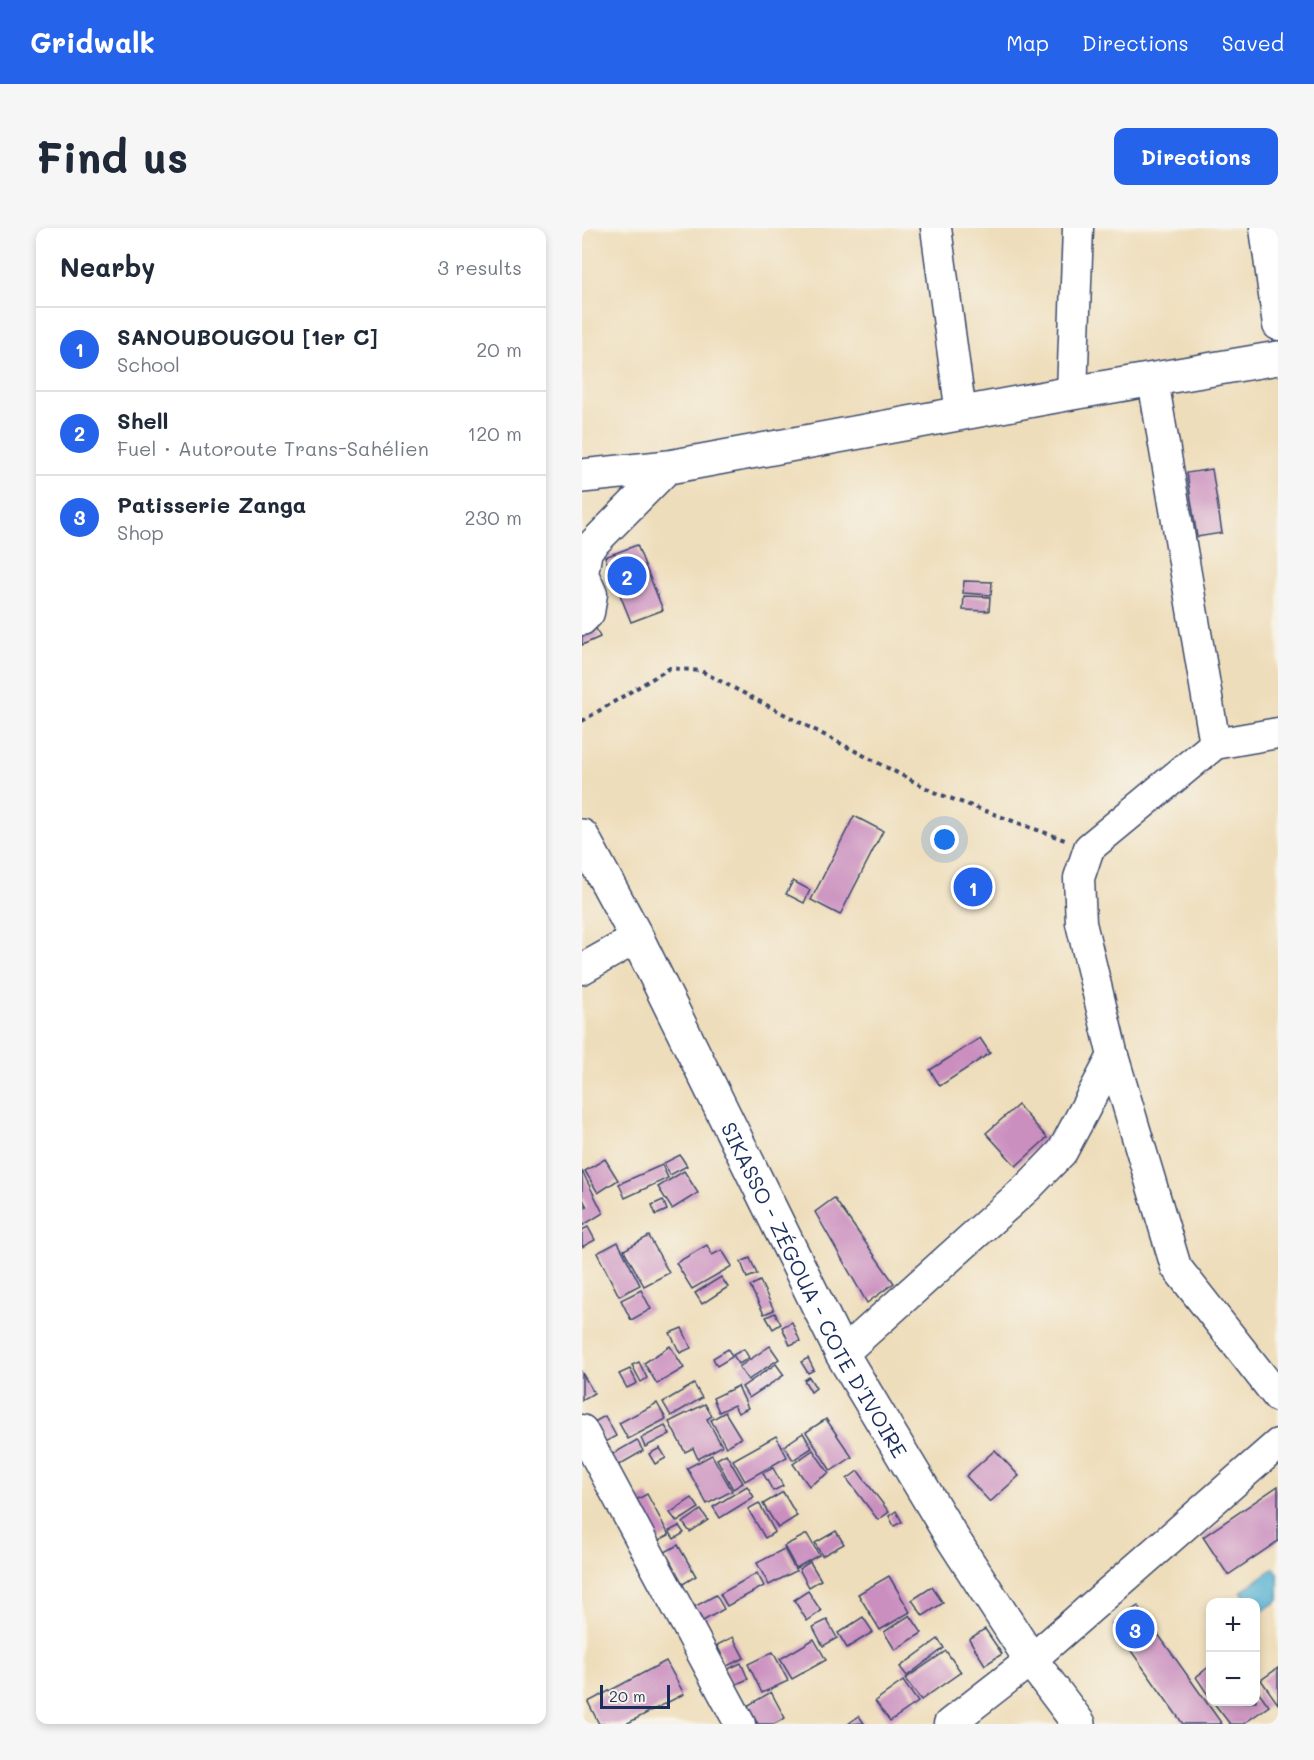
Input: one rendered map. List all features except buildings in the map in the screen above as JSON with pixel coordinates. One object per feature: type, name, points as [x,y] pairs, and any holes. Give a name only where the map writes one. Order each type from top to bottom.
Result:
[{"type":"highway","points":[[582,476],[669,467],[1072,393],[1278,358]]},
{"type":"highway","name":"SIKASSO - ZÉGOUA - COTE D'IVOIRE","points":[[582,836],[638,938],[842,1354],[953,1539],[1030,1660],[1079,1724]]},
{"type":"street","points":[[936,228],[961,414]]},
{"type":"street","points":[[1072,393],[1078,228]]},
{"type":"street","points":[[1265,228],[1278,325]]},
{"type":"street","points":[[1153,380],[1215,744]]},
{"type":"street","points":[[582,620],[589,613],[592,594],[582,573],[587,550],[669,467]]},
{"type":"street","points":[[1278,733],[1215,744],[1089,848],[1079,878],[1081,923],[1113,1056],[1176,1267],[1278,1397]]},
{"type":"street","points":[[582,969],[638,938]]},
{"type":"street","points":[[842,1354],[1028,1187],[1062,1152],[1113,1056]]},
{"type":"street","points":[[582,1430],[740,1724]]},
{"type":"street","points":[[949,1724],[1030,1660],[1278,1444]]},
{"type":"path","points":[[582,721],[670,668],[701,671],[936,793],[1089,848]]},
{"type":"water","points":[[1274,1568],[1278,1573],[1278,1600],[1260,1613],[1260,1598],[1246,1598],[1241,1592]]},
{"type":"place","name":"Shell","points":[[627,576]]},
{"type":"place","name":"SANOUBOUGOU [1er C]","points":[[973,887]]},
{"type":"place","name":"Patisserie Zanga","points":[[1135,1629]]}]
